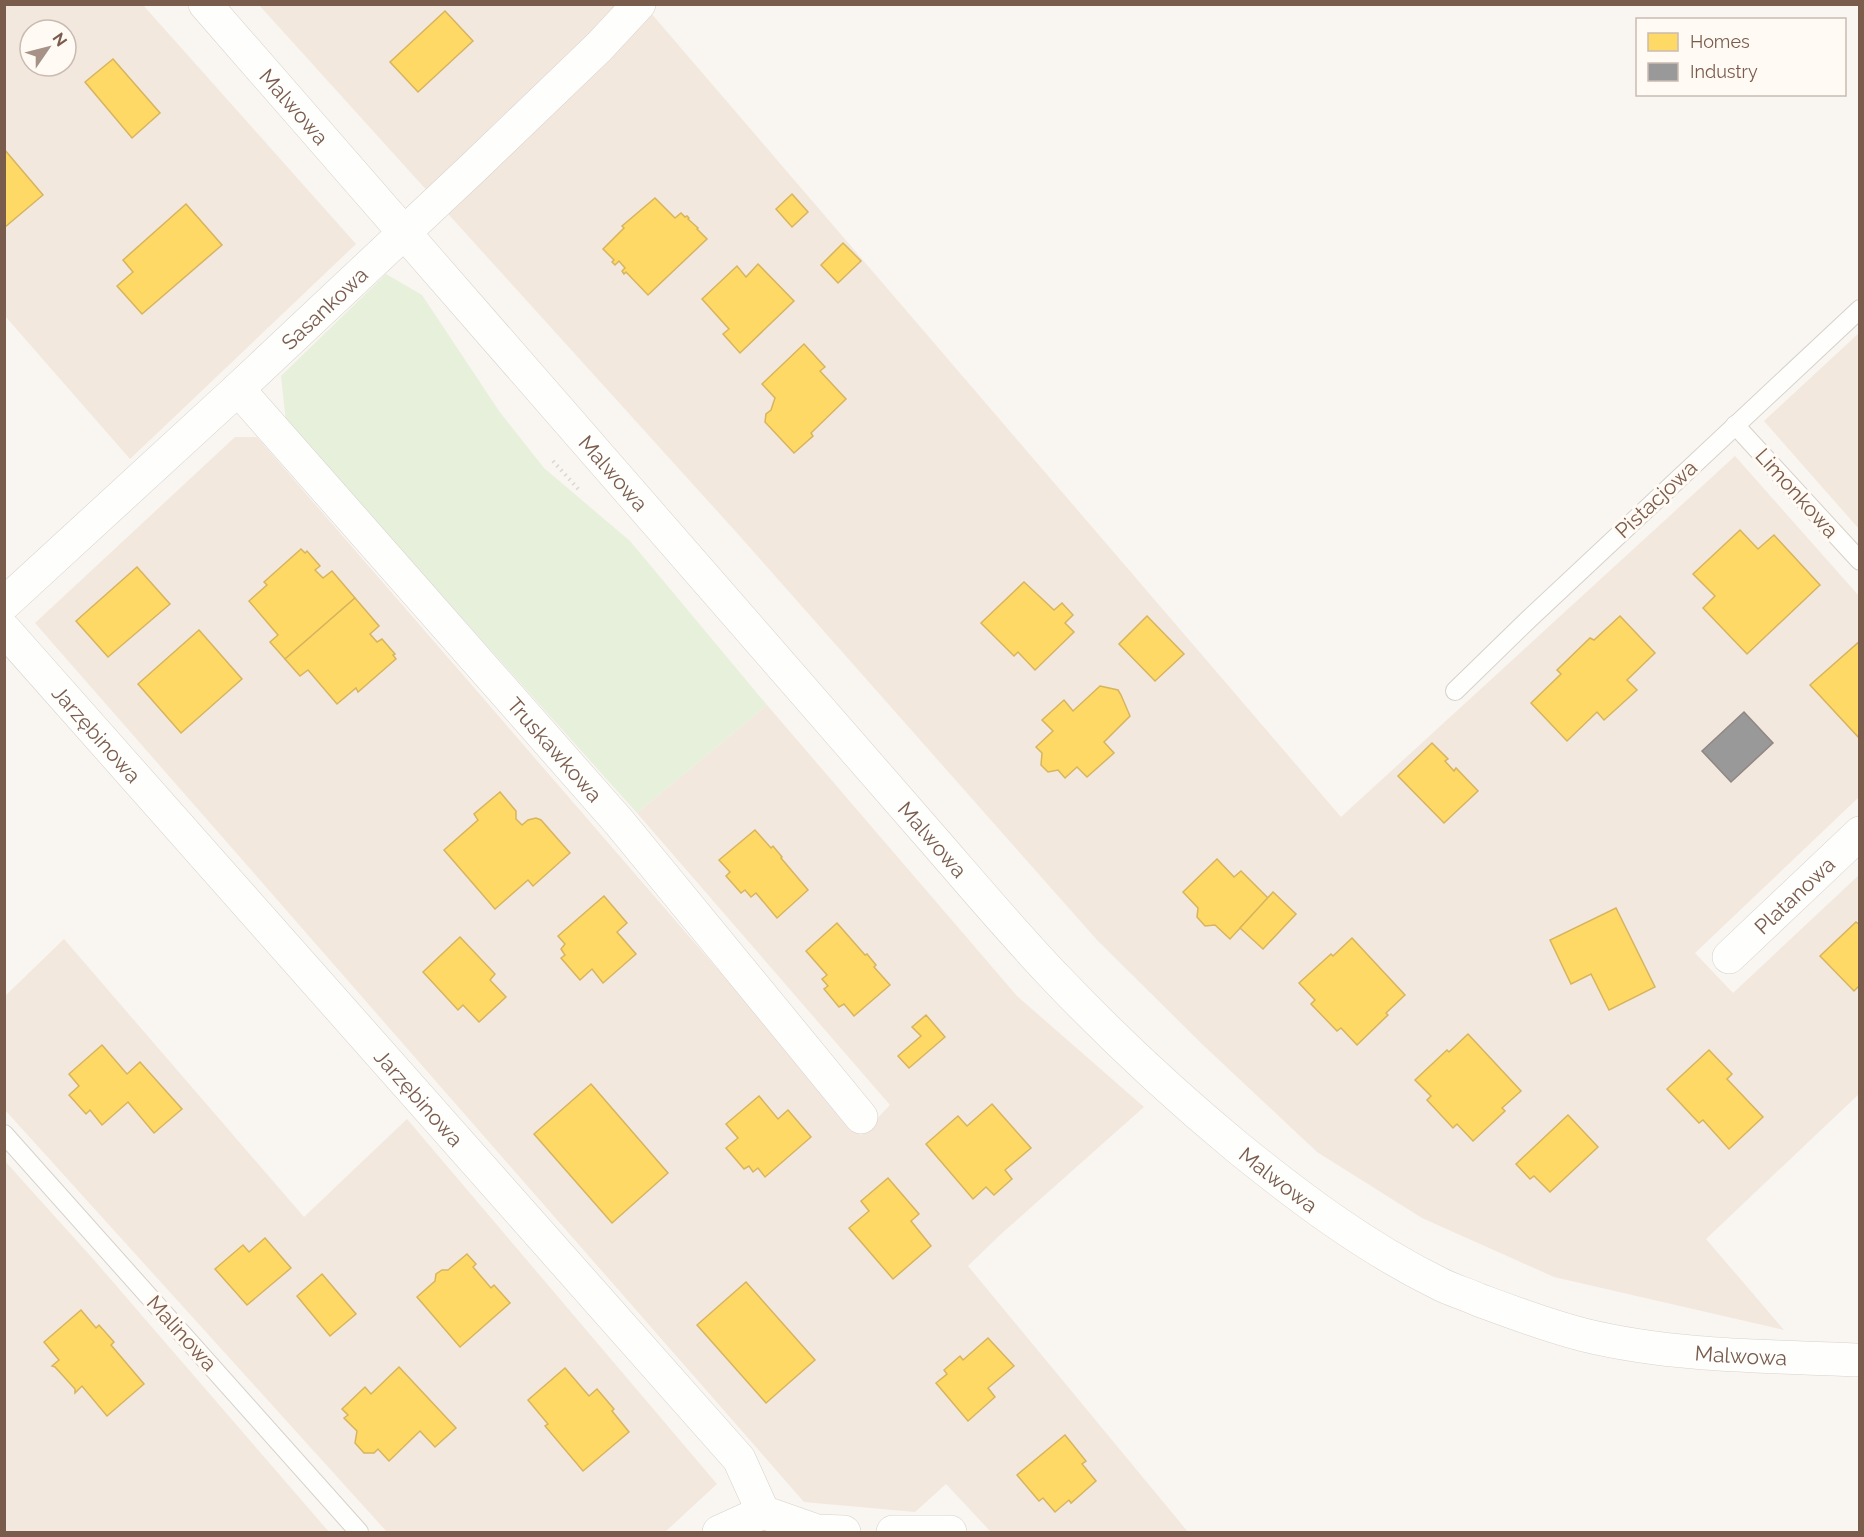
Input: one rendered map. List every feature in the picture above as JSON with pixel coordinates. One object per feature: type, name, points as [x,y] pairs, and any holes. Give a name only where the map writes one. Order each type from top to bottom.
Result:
[{"type":"street","name":"Malwowa","points":[[206,4],[1047,969],[1162,1082],[1264,1169],[1328,1218],[1378,1250],[1440,1284],[1519,1316],[1585,1335],[1644,1346],[1716,1354],[1860,1360]]},
{"type":"street","name":"Sasankowa","points":[[4,604],[238,389],[566,79],[639,4]]},
{"type":"street","name":"Truskawkowa","points":[[238,389],[619,822],[861,1117]]},
{"type":"street","name":"Jarzębinowa","points":[[4,629],[740,1459],[763,1512]]},
{"type":"street","name":"Platanowa","points":[[1729,957],[1860,833]]},
{"type":"street","points":[[719,1533],[763,1512],[817,1531],[843,1533]]},
{"type":"street","points":[[892,1533],[950,1533]]},
{"type":"lane","name":"Pistacjowa","points":[[1455,691],[1860,309]]},
{"type":"lane","name":"Limonkowa","points":[[1735,425],[1860,561]]},
{"type":"lane","name":"Malinowa","points":[[4,1134],[358,1533]]},
{"type":"shaded area","points":[[4,5],[143,5],[356,244],[130,459],[5,316]]},
{"type":"shaded area","points":[[259,5],[644,5],[1341,817],[1735,456],[1859,596],[1859,797],[1695,953],[1733,993],[1859,875],[1859,1094],[1706,1239],[1784,1330],[1554,1277],[1422,1218],[1317,1152],[1202,1044],[1097,940],[737,533]]},
{"type":"shaded area","points":[[1859,333],[1859,529],[1764,421]]},
{"type":"shaded area","points":[[235,437],[257,437],[861,1135],[890,1105],[637,813],[767,705],[1017,996],[1144,1107],[968,1266],[1188,1532],[991,1532],[946,1484],[915,1512],[804,1502],[35,623]]},
{"type":"shaded area","points":[[64,939],[304,1217],[407,1119],[717,1484],[665,1532],[387,1532],[5,1110],[4,997]]},
{"type":"shaded area","points":[[4,1160],[94,1260],[329,1532],[5,1532]]},
{"type":"green space","points":[[386,274],[422,295],[499,411],[544,468],[630,541],[767,705],[637,813],[286,422],[281,376]]},
{"type":"building: Homes","points":[[445,11],[473,41],[418,92],[390,62]]},
{"type":"building: Homes","points":[[113,59],[160,113],[132,138],[85,82]]},
{"type":"building: Homes","points":[[4,149],[43,195],[5,227],[4,226]]},
{"type":"building: Homes","points":[[792,194],[808,212],[792,227],[776,209]]},
{"type":"building: Homes","points":[[655,198],[675,218],[681,213],[687,216],[707,239],[648,295],[626,272],[624,274],[622,271],[625,268],[619,261],[615,265],[612,262],[614,260],[603,249],[624,228],[622,226]]},
{"type":"building: Homes","points":[[186,204],[222,245],[142,314],[117,286],[133,272],[123,260]]},
{"type":"building: Homes","points":[[843,243],[861,261],[838,283],[821,265]]},
{"type":"building: Homes","points":[[758,264],[794,301],[740,353],[723,334],[729,329],[702,299],[737,266],[746,277]]},
{"type":"building: Homes","points":[[804,344],[825,367],[820,371],[846,399],[811,433],[813,436],[794,453],[765,422],[766,414],[771,410],[775,398],[762,384]]},
{"type":"building: Homes","points":[[1740,530],[1758,549],[1774,535],[1820,585],[1747,654],[1703,608],[1715,596],[1693,574]]},
{"type":"building: Homes","points":[[301,549],[305,553],[307,551],[320,566],[315,570],[323,578],[332,571],[355,598],[285,659],[270,642],[278,635],[249,601],[267,585],[264,582]]},
{"type":"building: Homes","points":[[137,567],[170,604],[108,657],[76,621]]},
{"type":"building: Homes","points":[[1024,582],[1054,610],[1062,603],[1073,615],[1065,623],[1074,632],[1035,670],[1018,652],[1014,656],[981,623]]},
{"type":"building: Homes","points":[[355,598],[379,626],[370,634],[377,642],[382,639],[395,654],[393,655],[396,659],[358,692],[356,688],[337,704],[308,670],[300,676],[285,659]]},
{"type":"building: Homes","points":[[1147,616],[1184,654],[1155,681],[1119,644]]},
{"type":"building: Homes","points":[[1620,616],[1655,653],[1627,680],[1637,690],[1604,720],[1597,712],[1567,741],[1531,703],[1561,674],[1557,670],[1590,638],[1594,640]]},
{"type":"building: Homes","points":[[199,630],[242,679],[181,733],[138,684]]},
{"type":"building: Homes","points":[[1860,641],[1860,739],[1810,685]]},
{"type":"building: Homes","points":[[1100,686],[1118,690],[1130,716],[1104,742],[1114,753],[1087,777],[1077,767],[1065,778],[1058,770],[1048,772],[1041,765],[1042,753],[1036,747],[1053,731],[1042,720],[1064,700],[1073,711]]},
{"type":"building: Homes","points":[[1432,743],[1448,759],[1445,761],[1454,771],[1456,768],[1478,791],[1444,823],[1398,776]]},
{"type":"building: Homes","points":[[500,792],[516,811],[516,819],[522,825],[528,820],[536,818],[541,820],[570,853],[533,886],[528,880],[495,909],[444,850],[478,820],[474,814]]},
{"type":"building: Homes","points":[[755,830],[771,848],[773,846],[808,890],[777,918],[756,893],[751,897],[745,890],[741,893],[726,876],[730,872],[719,860]]},
{"type":"building: Homes","points":[[1217,859],[1234,877],[1241,871],[1268,898],[1230,939],[1215,925],[1205,926],[1197,917],[1198,908],[1183,892]]},
{"type":"building: Homes","points":[[1273,892],[1296,914],[1263,949],[1240,928]]},
{"type":"building: Homes","points":[[604,896],[627,923],[617,932],[636,954],[603,983],[592,969],[580,980],[561,958],[565,955],[561,949],[565,944],[558,936]]},
{"type":"building: Homes","points":[[1616,908],[1655,987],[1609,1010],[1591,974],[1571,984],[1550,940]]},
{"type":"building: Homes","points":[[1856,922],[1860,925],[1860,985],[1854,991],[1820,956]]},
{"type":"building: Homes","points":[[837,923],[865,955],[867,954],[876,965],[874,967],[890,985],[854,1016],[844,1004],[839,1007],[824,989],[828,986],[822,979],[827,975],[806,951]]},
{"type":"building: Homes","points":[[460,937],[495,974],[490,980],[506,997],[479,1022],[463,1005],[458,1010],[423,972]]},
{"type":"building: Homes","points":[[1352,938],[1405,995],[1357,1045],[1341,1028],[1337,1031],[1311,1004],[1315,1000],[1299,983]]},
{"type":"building: Homes","points":[[926,1015],[945,1037],[909,1068],[898,1056],[921,1036],[912,1027]]},
{"type":"building: Homes","points":[[1468,1034],[1521,1091],[1502,1108],[1505,1111],[1473,1141],[1457,1124],[1453,1128],[1427,1100],[1431,1096],[1415,1080]]},
{"type":"building: Homes","points":[[102,1045],[127,1074],[140,1062],[182,1109],[154,1133],[128,1102],[102,1125],[90,1110],[86,1114],[69,1095],[79,1086],[69,1074]]},
{"type":"building: Homes","points":[[1709,1050],[1732,1074],[1727,1079],[1763,1117],[1729,1149],[1703,1120],[1699,1123],[1667,1089]]},
{"type":"building: Homes","points":[[591,1084],[668,1173],[612,1223],[534,1134]]},
{"type":"building: Homes","points":[[759,1096],[778,1119],[788,1110],[811,1137],[765,1177],[758,1168],[753,1172],[749,1166],[744,1169],[726,1148],[738,1138],[726,1124]]},
{"type":"building: Homes","points":[[992,1104],[1031,1148],[1005,1170],[1012,1179],[994,1195],[986,1187],[973,1199],[926,1144],[958,1116],[967,1126]]},
{"type":"building: Homes","points":[[1568,1115],[1598,1147],[1550,1192],[1534,1176],[1530,1179],[1516,1164]]},
{"type":"building: Homes","points":[[888,1178],[919,1214],[911,1221],[931,1246],[893,1279],[849,1228],[869,1211],[861,1201]]},
{"type":"building: Homes","points":[[265,1238],[291,1268],[247,1305],[215,1269],[243,1245],[249,1252]]},
{"type":"building: Homes","points":[[467,1254],[476,1264],[473,1267],[491,1288],[494,1285],[510,1303],[460,1347],[417,1297],[435,1281],[436,1274],[442,1270],[448,1270]]},
{"type":"building: Homes","points":[[322,1274],[356,1314],[330,1336],[297,1296]]},
{"type":"building: Homes","points":[[746,1282],[815,1360],[766,1403],[697,1325]]},
{"type":"building: Homes","points":[[81,1310],[96,1328],[99,1325],[114,1342],[111,1345],[144,1384],[107,1416],[82,1386],[75,1393],[75,1389],[52,1366],[59,1360],[44,1342]]},
{"type":"building: Homes","points":[[988,1338],[1014,1366],[988,1388],[995,1397],[968,1421],[936,1383],[947,1374],[944,1370],[960,1356],[963,1360]]},
{"type":"building: Homes","points":[[399,1367],[456,1428],[435,1447],[420,1431],[389,1461],[378,1449],[374,1453],[364,1453],[355,1443],[357,1431],[344,1418],[348,1415],[342,1409],[365,1387],[371,1394]]},
{"type":"building: Homes","points":[[565,1368],[589,1396],[597,1389],[629,1432],[583,1471],[545,1426],[548,1424],[528,1400]]},
{"type":"building: Homes","points":[[1065,1435],[1086,1461],[1082,1464],[1096,1481],[1071,1503],[1069,1500],[1055,1512],[1043,1498],[1039,1501],[1017,1475]]},
{"type":"building: Industry","points":[[1744,712],[1773,743],[1731,782],[1702,751]]}]
